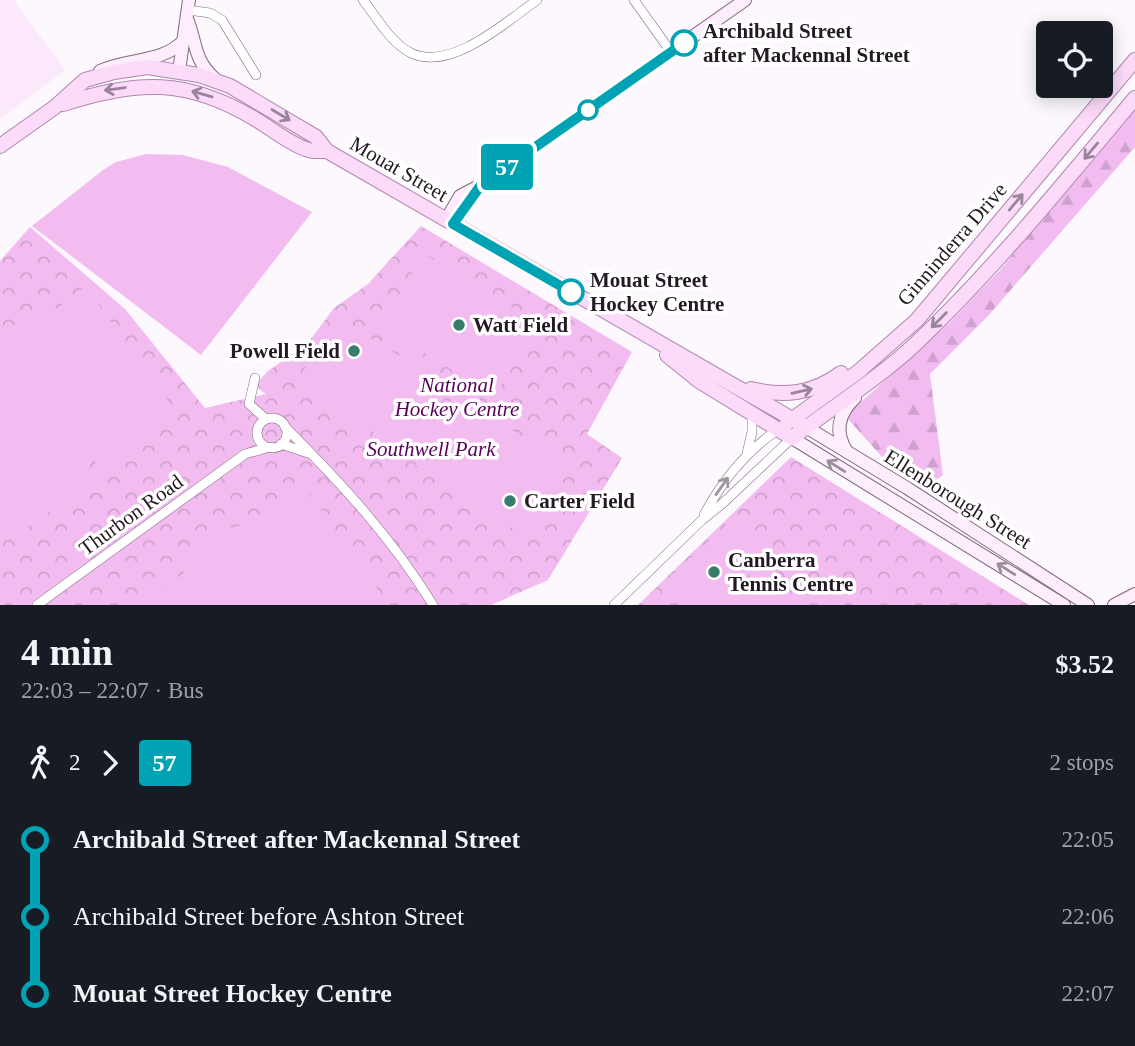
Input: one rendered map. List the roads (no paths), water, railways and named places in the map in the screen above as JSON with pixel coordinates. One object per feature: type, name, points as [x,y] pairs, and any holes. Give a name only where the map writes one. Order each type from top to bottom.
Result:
[{"type":"main road","points":[[450,222],[460,196],[481,185],[746,0]]},
{"type":"main road","points":[[177,88],[188,10]]},
{"type":"main road","points":[[188,10],[198,58],[203,68],[215,80]]},
{"type":"main road","points":[[85,80],[108,67],[176,49],[184,40]]},
{"type":"main road","name":"Ginninderra Drive","points":[[792,439],[800,423],[897,339],[956,274],[1135,60]]},
{"type":"main road","name":"Mouat Street","points":[[0,146],[55,107],[85,80],[147,67],[215,80],[245,94],[316,137],[327,151],[800,423]]},
{"type":"main road","name":"Mouat Street","points":[[55,107],[119,88],[177,88],[226,103],[307,150],[327,151]]},
{"type":"main road","name":"Ginninderra Drive","points":[[777,430],[800,423],[881,373],[910,349],[988,271],[1135,99]]},
{"type":"main road","points":[[735,385],[789,394],[828,382],[900,325],[956,274]]},
{"type":"main road","name":"Mouat Street","points":[[632,328],[699,380],[792,439]]},
{"type":"main road","points":[[847,452],[839,433],[841,416],[848,404],[881,373]]},
{"type":"main road","name":"Ellenborough Street","points":[[800,423],[1089,605]]},
{"type":"main road","name":"Ellenborough Street","points":[[792,439],[1064,605]]},
{"type":"main road","points":[[1114,605],[1135,597]]},
{"type":"main road","points":[[1131,605],[1135,597]]},
{"type":"street","points":[[363,0],[390,35],[412,54],[428,56],[453,54],[480,41],[537,0]]},
{"type":"street","points":[[634,0],[671,52]]},
{"type":"street","points":[[188,10],[209,13],[222,20],[256,75]]},
{"type":"street","points":[[255,378],[250,406],[260,442],[270,447]]},
{"type":"street","points":[[250,406],[266,419],[279,420],[351,494],[410,568],[433,605]]},
{"type":"street","points":[[747,455],[752,432],[751,414]]},
{"type":"street","name":"Thurbon Road","points":[[245,454],[266,419]]},
{"type":"street","points":[[285,427],[285,438],[281,444],[313,455]]},
{"type":"street","points":[[702,520],[728,478],[747,455],[777,430]]},
{"type":"street","points":[[614,605],[702,520],[792,439]]},
{"type":"street","name":"Thurbon Road","points":[[37,605],[245,454],[281,444]]},
{"type":"place","name":"Archibald Street after Mackennal Street","points":[[684,43]]},
{"type":"place","name":"Mouat Street Hockey Centre","points":[[571,292]]},
{"type":"place","name":"Watt Field","points":[[459,325]]},
{"type":"place","name":"Powell Field","points":[[354,351]]},
{"type":"place","name":"Carter Field","points":[[510,501]]},
{"type":"place","name":"Canberra Tennis Centre","points":[[714,572]]},
{"type":"park label","name":"National Hockey Centre","points":[[457,397]]},
{"type":"park label","name":"Southwell Park","points":[[431,449]]}]
